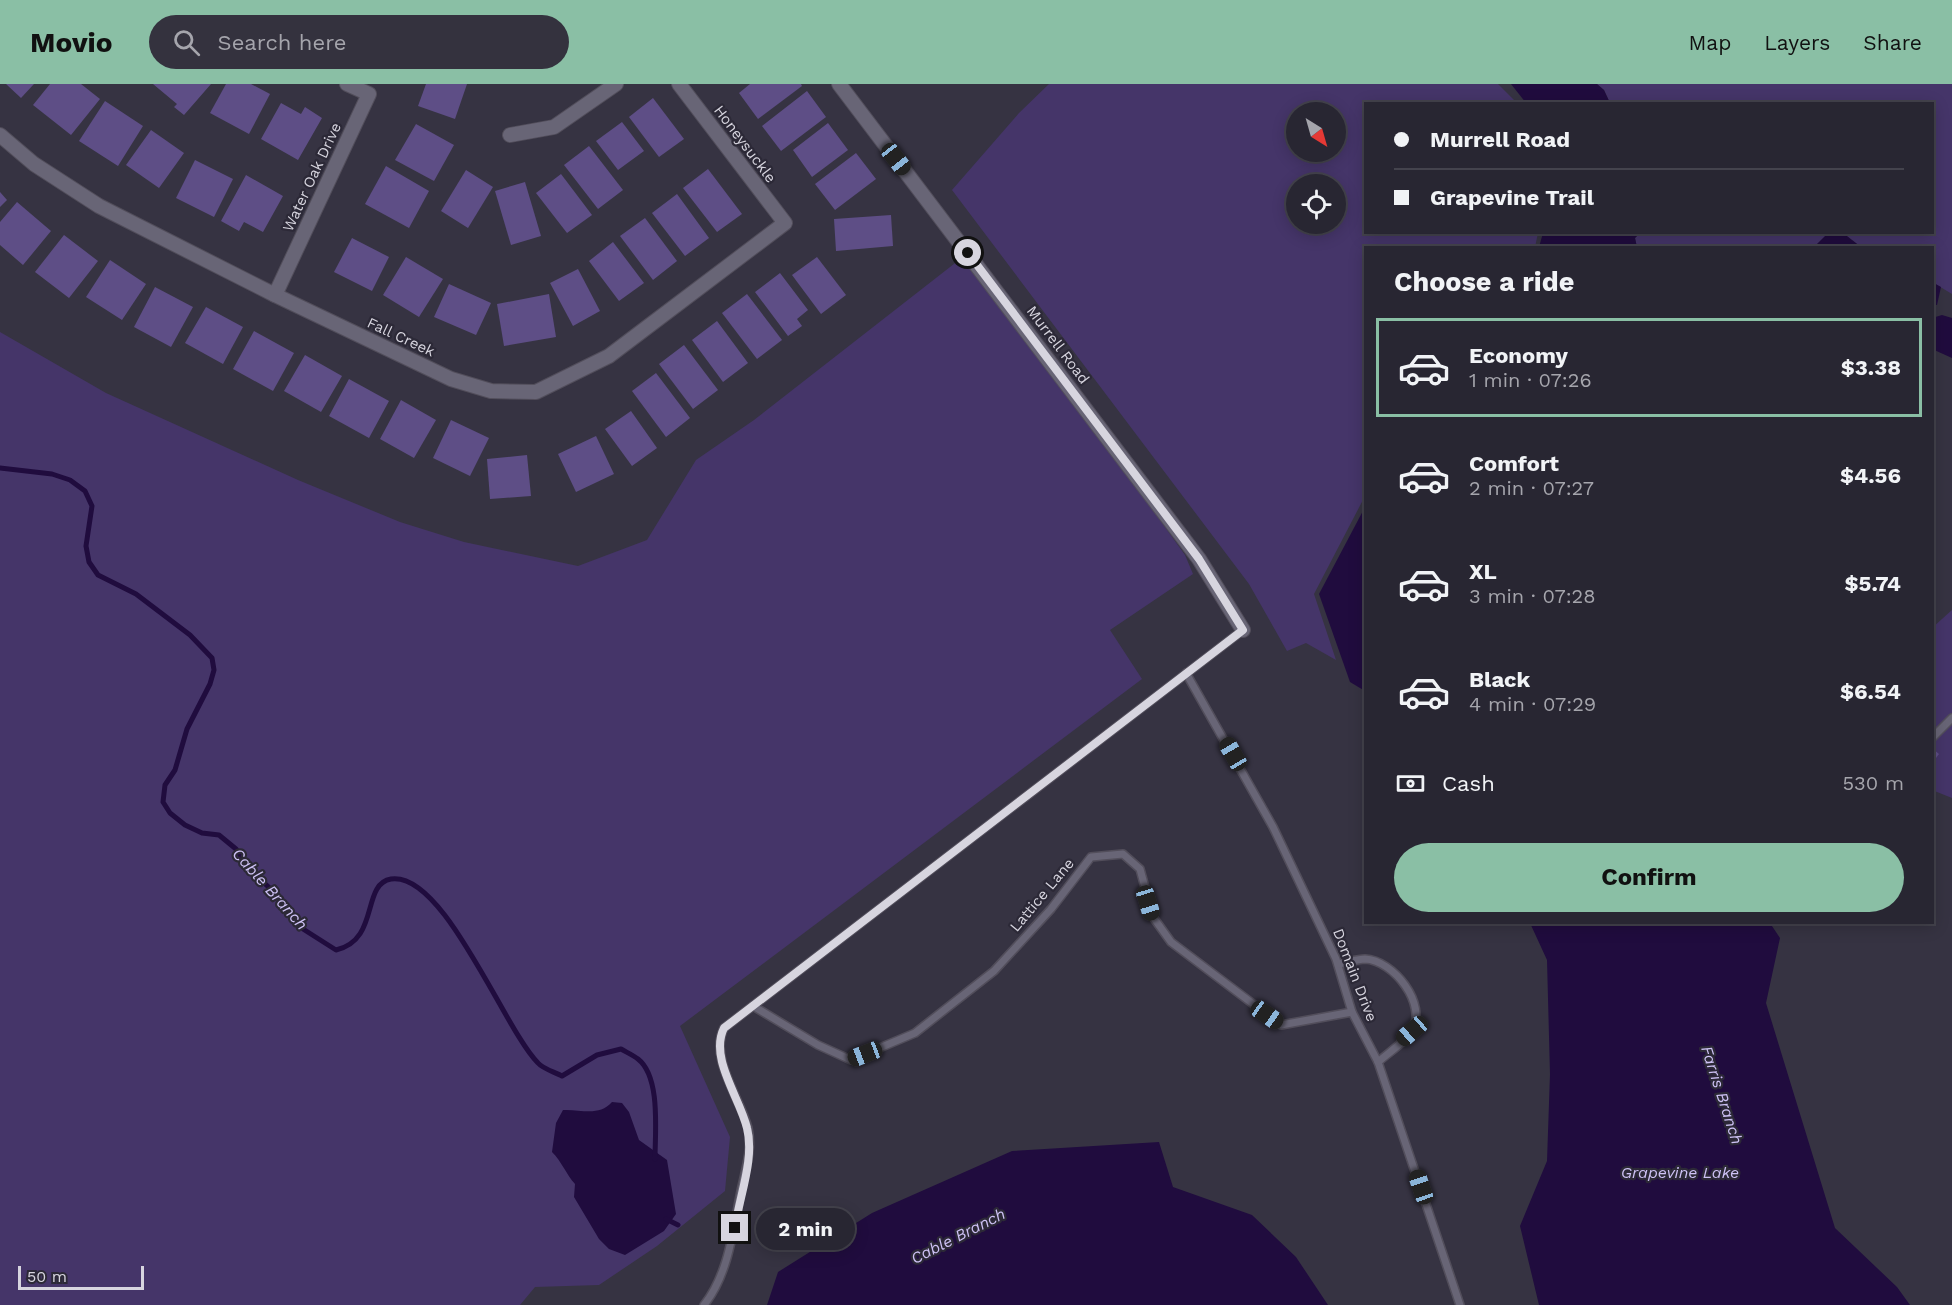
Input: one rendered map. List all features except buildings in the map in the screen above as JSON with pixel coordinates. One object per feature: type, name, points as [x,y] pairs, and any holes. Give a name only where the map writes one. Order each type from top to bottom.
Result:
[{"type":"street","name":"Water Oak Drive","points":[[275,295],[369,94],[347,84]]},
{"type":"street","points":[[510,135],[554,127],[616,84]]},
{"type":"street","name":"Honeysuckle","points":[[679,84],[785,223]]},
{"type":"street","name":"Murrell Road","points":[[839,84],[1199,559],[1243,630]]},
{"type":"street","name":"Fall Creek","points":[[0,135],[34,164],[99,206],[275,295],[451,379],[491,391],[536,392],[609,356],[785,223]]},
{"type":"lane","points":[[704,1305],[725,1262],[747,1166],[748,1129],[723,1062],[719,1038],[724,1028],[1243,630]]},
{"type":"lane","name":"Domain Drive","points":[[1186,673],[1274,827],[1338,964],[1352,1012],[1378,1062],[1460,1305]]},
{"type":"lane","points":[[1934,736],[1952,718]]},
{"type":"lane","name":"Lattice Lane","points":[[753,1006],[818,1045],[851,1060],[879,1049],[915,1033],[994,970],[1051,909],[1091,857],[1123,854],[1140,869],[1153,917],[1171,942],[1281,1025],[1352,1012]]},
{"type":"lane","points":[[1338,964],[1366,959],[1388,966],[1411,996],[1416,1016],[1412,1031],[1378,1062]]},
{"type":"shaded area","points":[[1049,84],[1498,84],[1516,102],[1364,102],[1364,234],[1538,234],[1535,246],[1364,246],[1364,498],[1314,594],[1336,660],[1306,643],[1287,651],[1249,584],[952,190],[1019,113]]},
{"type":"shaded area","points":[[1597,84],[1952,84],[1952,294],[1934,283],[1934,246],[1860,246],[1844,234],[1934,234],[1934,102],[1610,102],[1604,90]]},
{"type":"shaded area","points":[[1639,234],[1828,234],[1815,246],[1740,246],[1733,244],[1729,246],[1637,246],[1635,238]]},
{"type":"shaded area","points":[[968,253],[1185,555],[1193,574],[1110,630],[1142,679],[680,1026],[730,1137],[725,1191],[657,1246],[599,1285],[535,1287],[520,1305],[0,1305],[0,332],[106,393],[298,480],[400,522],[464,542],[578,566],[647,540],[696,460],[754,420]]},
{"type":"shaded area","points":[[1952,610],[1952,798],[1934,791],[1934,626]]},
{"type":"water","points":[[1511,84],[1597,84],[1604,90],[1610,102],[1525,102]]},
{"type":"water","points":[[1542,234],[1639,234],[1635,238],[1637,246],[1539,246]]},
{"type":"water","points":[[1827,234],[1844,234],[1860,246],[1815,246]]},
{"type":"water","points":[[1934,283],[1941,287],[1937,305],[1934,304]]},
{"type":"water","points":[[1942,315],[1952,318],[1952,358],[1934,350],[1934,317]]},
{"type":"water","points":[[1364,509],[1364,690],[1350,682],[1319,594]]},
{"type":"water","name":"Grapevine Lake","points":[[1530,924],[1771,924],[1780,938],[1766,1003],[1835,1228],[1897,1287],[1910,1305],[1539,1305],[1520,1226],[1547,1161],[1550,1074],[1547,960]]},
{"type":"water","points":[[612,1102],[622,1103],[629,1112],[639,1140],[667,1160],[676,1214],[664,1231],[625,1255],[609,1249],[599,1239],[574,1197],[575,1184],[552,1152],[556,1123],[563,1110],[596,1111],[607,1107]]},
{"type":"water","points":[[1159,1142],[1173,1187],[1252,1215],[1296,1257],[1328,1305],[767,1305],[778,1272],[872,1213],[1012,1151]]},
{"type":"waterway","name":"Cable Branch","points":[[0,468],[52,474],[70,480],[85,491],[92,506],[86,546],[89,562],[98,575],[136,594],[190,635],[212,658],[214,670],[210,684],[187,729],[175,770],[165,785],[163,802],[170,813],[185,825],[202,833],[219,835],[236,849],[252,872],[273,891],[303,929],[336,950],[350,944],[359,935],[376,891],[382,883],[391,879],[411,883],[432,900],[452,925],[524,1045],[540,1065],[562,1076],[597,1055],[621,1049],[638,1059],[645,1067],[653,1091],[656,1120],[655,1159]]},
{"type":"waterway","name":"Cable Branch","points":[[666,1219],[678,1225]]},
{"type":"route","points":[[735,1228],[747,1166],[748,1129],[723,1062],[719,1038],[724,1028],[1243,630],[1199,559],[968,253]]},
{"type":"water label","name":"Farris Branch","points":[[1722,1095]]}]
